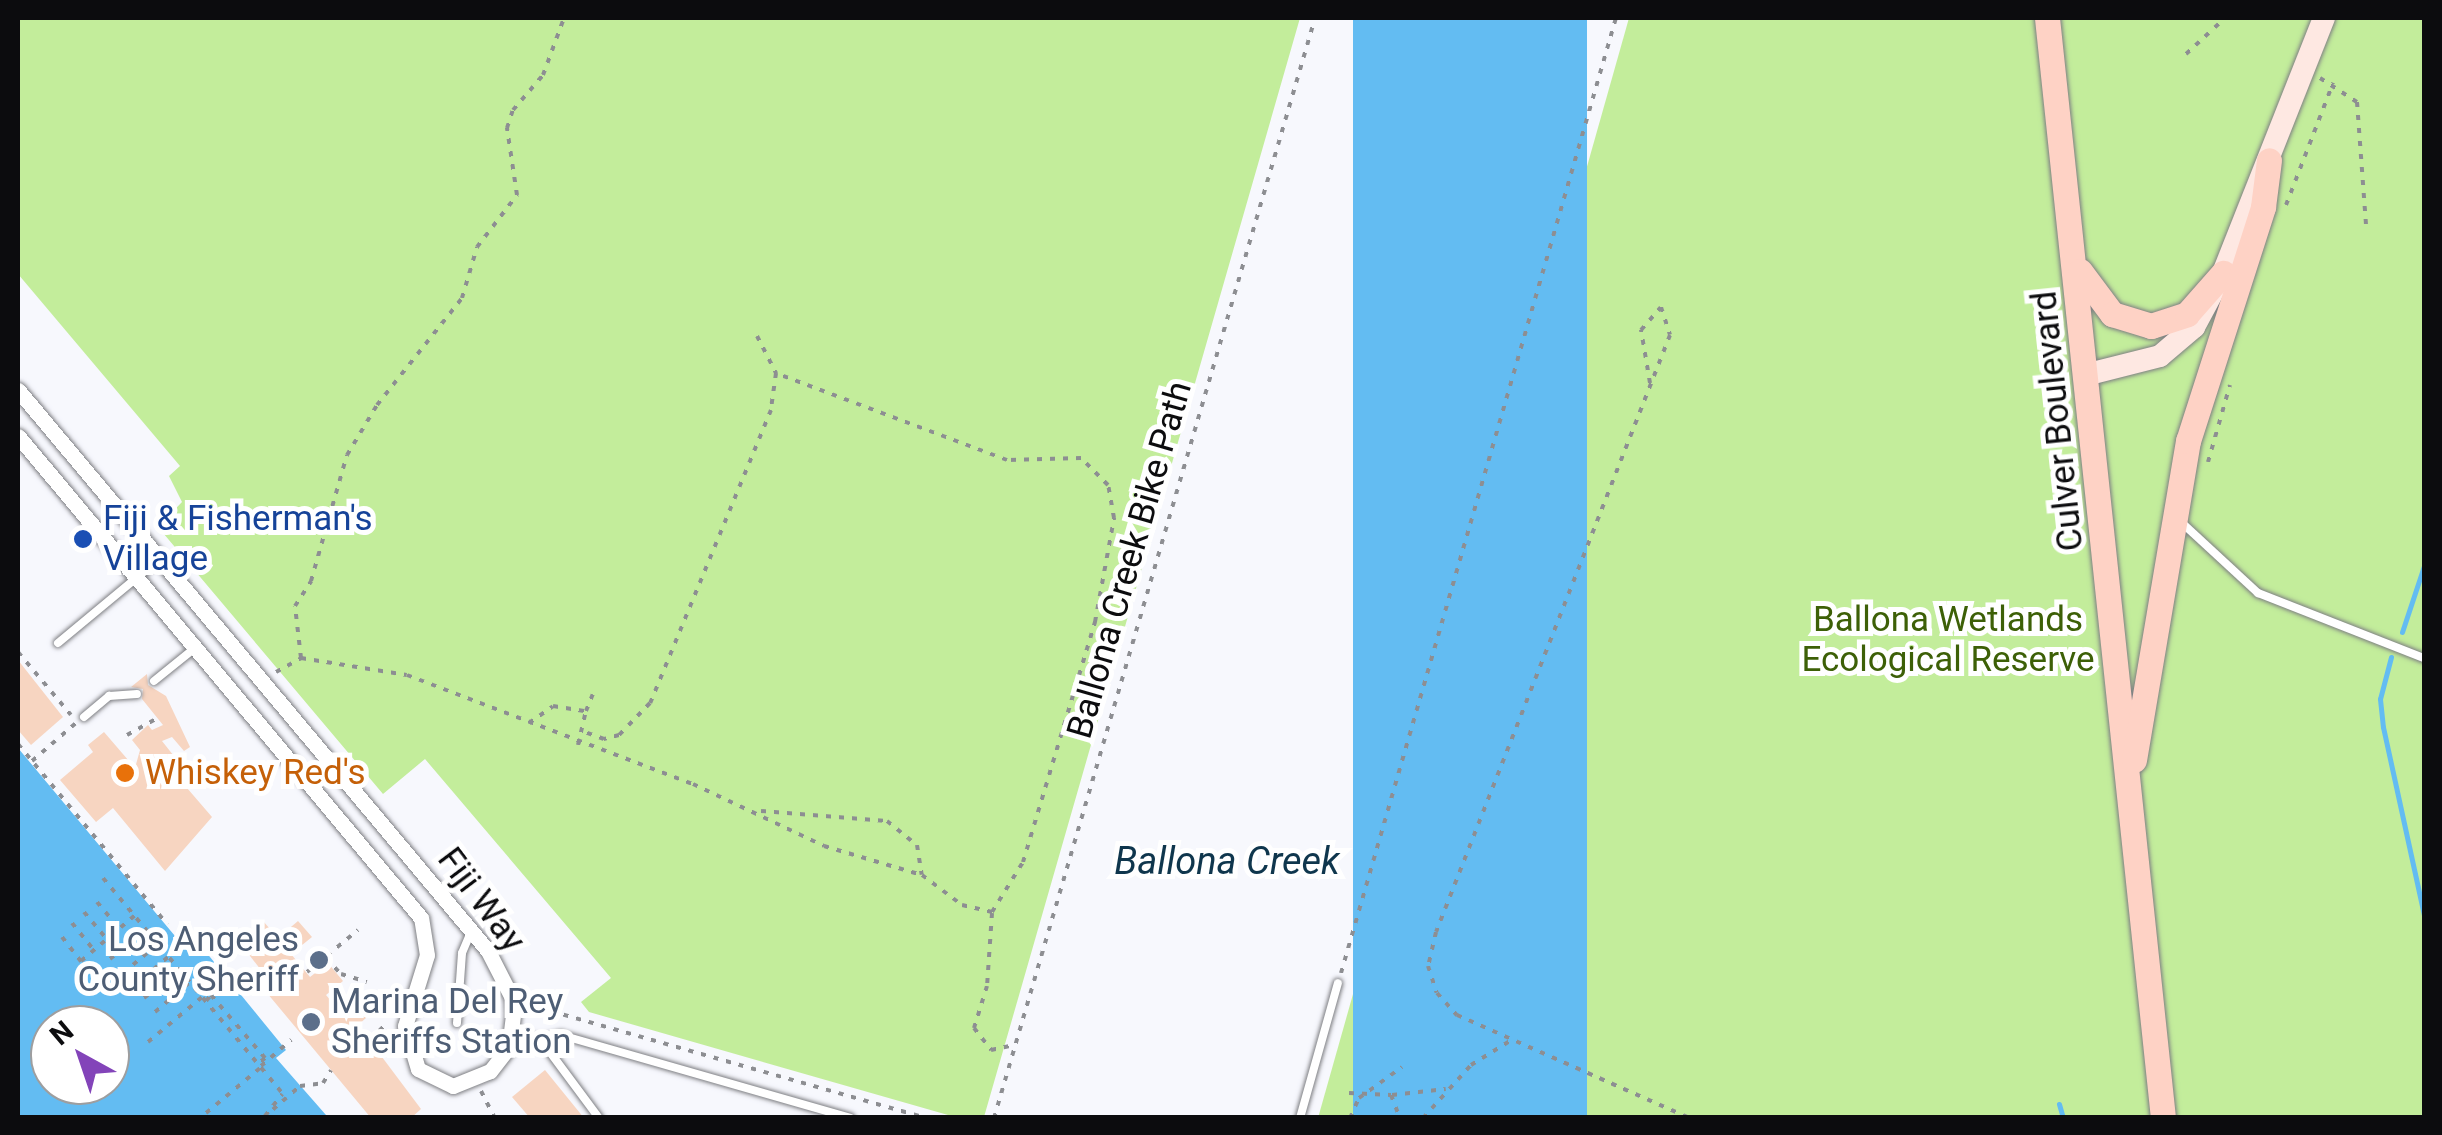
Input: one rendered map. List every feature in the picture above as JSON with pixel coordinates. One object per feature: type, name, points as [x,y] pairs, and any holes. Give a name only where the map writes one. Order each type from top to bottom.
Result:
[{"type":"main road","name":"Culver Boulevard","points":[[2047,18],[2090,374],[2164,1118]]},
{"type":"main road","points":[[2090,374],[2140,364],[2177,345],[2223,273],[2324,18]]},
{"type":"main road","points":[[2128,784],[2173,518],[2216,345],[2263,207],[2269,160]]},
{"type":"main road","points":[[2078,267],[2112,314],[2151,326],[2187,314],[2223,273]]},
{"type":"street","name":"Fiji Way","points":[[18,390],[472,930],[512,998],[512,1033]]},
{"type":"street","name":"Fiji Way","points":[[18,436],[421,918],[427,956],[405,1026],[418,1069],[439,1084],[477,1081]]},
{"type":"street","points":[[241,700],[264,682]]},
{"type":"street","points":[[477,1081],[502,1060],[512,1033]]},
{"type":"lane","points":[[2173,518],[2258,594],[2424,658]]},
{"type":"lane","points":[[58,643],[159,559]]},
{"type":"lane","points":[[154,681],[196,647]]},
{"type":"lane","points":[[80,719],[109,696],[137,694]]},
{"type":"lane","points":[[456,1023],[462,953],[472,930]]},
{"type":"lane","points":[[1300,1118],[1338,982]]},
{"type":"lane","points":[[512,1033],[540,1040],[561,1035],[850,1118]]},
{"type":"lane","points":[[540,1040],[600,1118]]},
{"type":"path","points":[[301,658],[295,606],[311,581],[347,455],[376,405],[462,298],[477,246],[517,195],[508,128],[513,110],[544,75],[564,18]]},
{"type":"path","name":"Ballona Creek Bike Path","points":[[994,1118],[1315,18]]},
{"type":"path","points":[[1338,982],[1616,18]]},
{"type":"path","points":[[2186,54],[2225,18]]},
{"type":"path","points":[[2303,72],[2357,102],[2366,226]]},
{"type":"path","points":[[1650,383],[1640,330],[1661,308],[1670,335],[1430,952],[1431,980],[1443,1002],[1467,1020],[1689,1118]]},
{"type":"path","points":[[582,731],[604,739],[619,734],[650,702],[771,410],[776,373],[757,336]]},
{"type":"path","points":[[776,373],[1007,460],[1081,458],[1108,485],[1114,518],[1095,622],[1023,862],[992,912],[988,986],[974,1028],[991,1050],[1015,1045]]},
{"type":"path","points":[[18,652],[80,719],[32,760]]},
{"type":"path","points":[[264,682],[301,658],[407,675],[578,745],[757,811],[824,846],[922,874],[962,905],[992,912]]},
{"type":"path","points":[[578,745],[593,694]]},
{"type":"path","points":[[530,723],[554,706],[586,710]]},
{"type":"path","points":[[128,735],[159,716]]},
{"type":"path","points":[[18,744],[167,924]]},
{"type":"path","points":[[757,811],[887,821],[917,845],[922,874]]},
{"type":"path","points":[[104,878],[284,1096]]},
{"type":"path","points":[[97,902],[119,928]]},
{"type":"path","points":[[84,912],[107,940]]},
{"type":"path","points":[[62,937],[80,961],[134,916]]},
{"type":"path","points":[[72,923],[94,950]]},
{"type":"path","points":[[110,959],[146,929]]},
{"type":"path","points":[[306,972],[358,930]]},
{"type":"path","points":[[123,973],[158,944]]},
{"type":"path","points":[[134,986],[168,957]]},
{"type":"path","points":[[326,957],[341,974],[367,982]]},
{"type":"path","points":[[144,998],[179,969]]},
{"type":"path","points":[[156,1012],[190,982]]},
{"type":"path","points":[[148,1042],[204,999],[213,998],[265,1058],[260,1065]]},
{"type":"path","points":[[512,998],[926,1118]]},
{"type":"path","points":[[370,1040],[385,1025]]},
{"type":"path","points":[[1423,1118],[1450,1087],[1513,1038]]},
{"type":"path","points":[[206,1113],[291,1040]]},
{"type":"path","points":[[1350,1118],[1362,1095],[1402,1067]]},
{"type":"path","points":[[264,1117],[300,1086],[324,1083],[331,1070]]},
{"type":"path","points":[[477,1081],[496,1118]]},
{"type":"path","points":[[1349,1093],[1390,1095],[1450,1087]]},
{"type":"path","points":[[1390,1095],[1400,1118]]},
{"type":"path","points":[[264,1117],[284,1096]]},
{"type":"path","points":[[1889,1118],[1922,1118]]},
{"type":"green space","points":[[18,18],[1300,18],[984,1117],[955,1117],[589,1012],[581,1002],[611,978],[425,759],[383,794],[158,527],[182,502],[169,476],[180,466],[18,274]]},
{"type":"green space","name":"Ballona Wetlands Ecological Reserve","points":[[1629,18],[2424,18],[2424,1117],[1318,1118]]},
{"type":"water","points":[[1353,18],[1587,18],[1587,1118],[1353,1118]]},
{"type":"water","points":[[18,748],[190,954],[201,946],[286,1050],[276,1058],[326,1115],[18,1117]]},
{"type":"building","points":[[18,660],[63,717],[31,745],[18,730]]},
{"type":"building","name":"Whiskey Red's","points":[[147,674],[148,685],[166,696],[190,747],[184,751],[172,737],[162,741],[185,770],[181,781],[212,817],[165,871],[113,808],[96,822],[60,780],[93,752],[88,745],[104,732],[135,768],[140,750],[132,740],[148,725],[152,730],[163,725],[142,699],[143,689],[131,687]]},
{"type":"building","name":"Marina Del Rey Sheriffs Station","points":[[263,921],[278,938],[298,921],[312,937],[291,954],[310,977],[328,963],[343,981],[326,995],[345,1017],[357,1007],[366,1018],[358,1025],[421,1109],[411,1118],[371,1118],[267,993],[274,987],[237,939]]},
{"type":"building","points":[[545,1070],[584,1118],[530,1118],[512,1097]]},
{"type":"waterway","points":[[2402,632],[2424,566]]},
{"type":"waterway","points":[[2391,657],[2380,699],[2383,727],[2424,915]]},
{"type":"waterway","points":[[2059,1104],[2063,1118]]},
{"type":"place","name":"Fiji & Fisherman's Village","points":[[83,539]]},
{"type":"place","name":"Whiskey Red's","points":[[125,773]]},
{"type":"place","name":"Los Angeles County Sheriff","points":[[319,960]]},
{"type":"place","name":"Marina Del Rey Sheriffs Station","points":[[311,1022]]},
{"type":"water label","name":"Ballona Creek","points":[[1227,862]]}]
